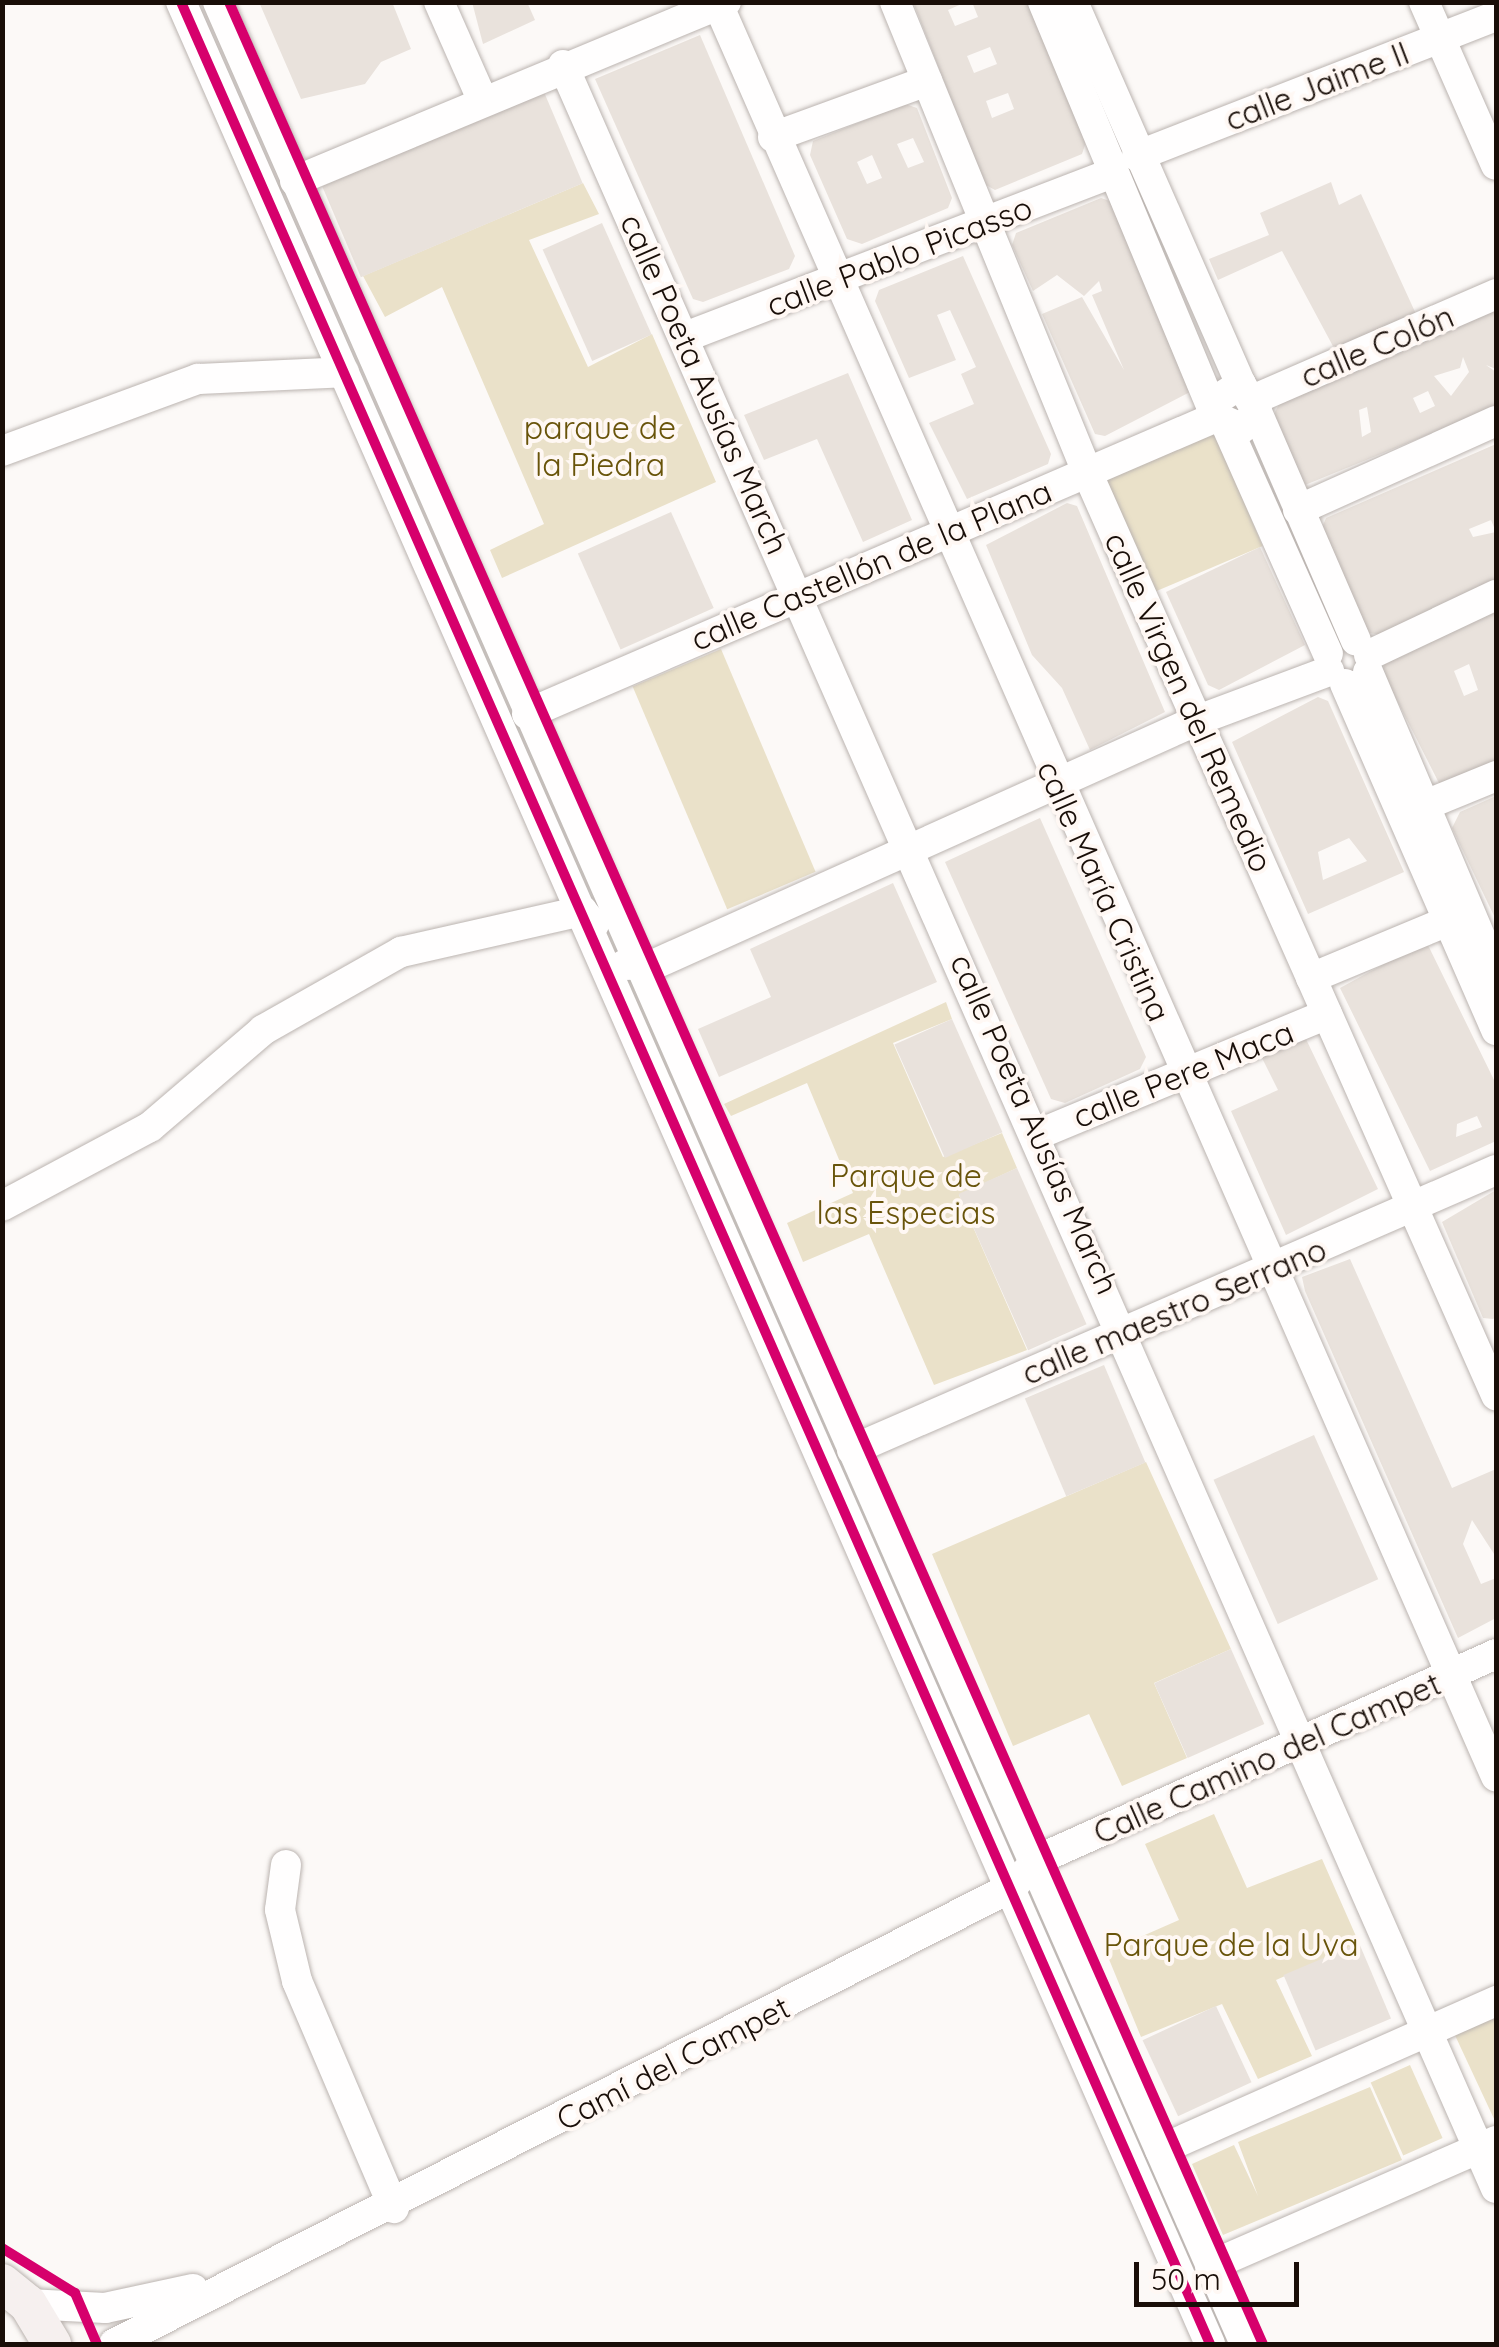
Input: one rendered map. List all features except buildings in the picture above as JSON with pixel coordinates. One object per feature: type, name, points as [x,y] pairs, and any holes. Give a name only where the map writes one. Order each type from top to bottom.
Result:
[{"type":"main road","points":[[15,2293],[52,2344]]},
{"type":"street","points":[[181,2],[1210,2344]]},
{"type":"street","points":[[218,2],[527,714],[1037,1860],[1246,2344]]},
{"type":"street","points":[[439,2],[481,97]]},
{"type":"street","name":"calle Virgen del Remedio","points":[[896,2],[1086,472],[1413,1206],[1485,1340],[1496,1395]]},
{"type":"street","points":[[1043,2],[1125,165],[1252,398],[1298,510],[1349,663],[1448,922],[1496,1030]]},
{"type":"street","points":[[1073,2],[1125,165],[1219,415],[1424,806],[1496,973]]},
{"type":"street","points":[[1424,2],[1496,165]]},
{"type":"street","points":[[296,181],[481,97],[720,4]]},
{"type":"street","name":"calle María Cristina","points":[[720,4],[834,281],[1496,1777]]},
{"type":"street","name":"calle Jaime II","points":[[1125,165],[1496,16]]},
{"type":"street","name":"calle Poeta Ausías March","points":[[563,66],[1127,1330],[1427,2031],[1488,2145],[1496,2188]]},
{"type":"street","points":[[773,137],[928,81]]},
{"type":"street","name":"calle Pablo Picasso","points":[[684,337],[985,223],[1125,165]]},
{"type":"street","name":"calle Colón","points":[[1219,415],[1496,294]]},
{"type":"street","points":[[2,451],[198,380],[344,372]]},
{"type":"street","name":"calle Castellón de la Plana","points":[[527,714],[1219,415]]},
{"type":"street","points":[[1298,510],[1496,421]]},
{"type":"street","points":[[582,911],[621,964],[641,969],[913,851],[1198,720],[1349,663],[1496,595]]},
{"type":"street","points":[[1424,806],[1496,776]]},
{"type":"street","points":[[2,1206],[179,1108],[263,1030],[343,980],[438,940],[582,911]]},
{"type":"street","points":[[1312,978],[1448,922]]},
{"type":"street","name":"calle Pere Maca","points":[[1039,1134],[1328,1014]]},
{"type":"street","name":"calle maestro Serrano","points":[[852,1450],[1496,1170]]},
{"type":"street","name":"Calle Camino del Campet","points":[[1037,1860],[1496,1654]]},
{"type":"street","name":"Camí del Campet","points":[[114,2344],[394,2208],[1012,1888],[1037,1860]]},
{"type":"street","points":[[286,1865],[280,1910],[297,1982],[394,2208]]},
{"type":"street","points":[[1160,2150],[1496,2001]]},
{"type":"street","points":[[1210,2266],[1488,2145]]},
{"type":"street","name":"Camí del Campet","points":[[15,2293],[148,2301],[300,2254]]},
{"type":"green space","name":"parque de la Piedra","points":[[583,183],[599,214],[529,240],[588,367],[652,334],[716,482],[502,578],[490,550],[544,524],[442,287],[385,317],[363,276]]},
{"type":"green space","points":[[1213,429],[1263,546],[1153,592],[1103,475]]},
{"type":"green space","points":[[721,649],[816,872],[727,909],[633,687]]},
{"type":"green space","name":"Parque de las Especias","points":[[946,1002],[952,1019],[893,1043],[943,1157],[1002,1133],[1017,1168],[959,1195],[1027,1350],[934,1385],[869,1234],[803,1262],[787,1223],[853,1193],[807,1083],[731,1116],[724,1104]]},
{"type":"green space","points":[[1146,1462],[1231,1649],[1154,1683],[1187,1758],[1122,1786],[1089,1714],[1013,1746],[932,1554]]},
{"type":"green space","name":"Parque de la Uva","points":[[1214,1814],[1247,1888],[1322,1859],[1359,1943],[1276,1980],[1312,2056],[1258,2079],[1222,2004],[1141,2037],[1106,1952],[1179,1920],[1145,1844]]},
{"type":"green space","points":[[1496,2013],[1496,2120],[1495,2121],[1453,2031]]},
{"type":"green space","points":[[1410,2065],[1443,2138],[1403,2156],[1371,2082]]},
{"type":"green space","points":[[1370,2087],[1402,2160],[1223,2235],[1192,2164],[1234,2145],[1258,2196],[1238,2142]]},
{"type":"cycle path","points":[[181,2],[1210,2344]]},
{"type":"cycle path","points":[[229,2],[1263,2344]]},
{"type":"cycle path","points":[[2,2248],[75,2293],[97,2344]]}]
